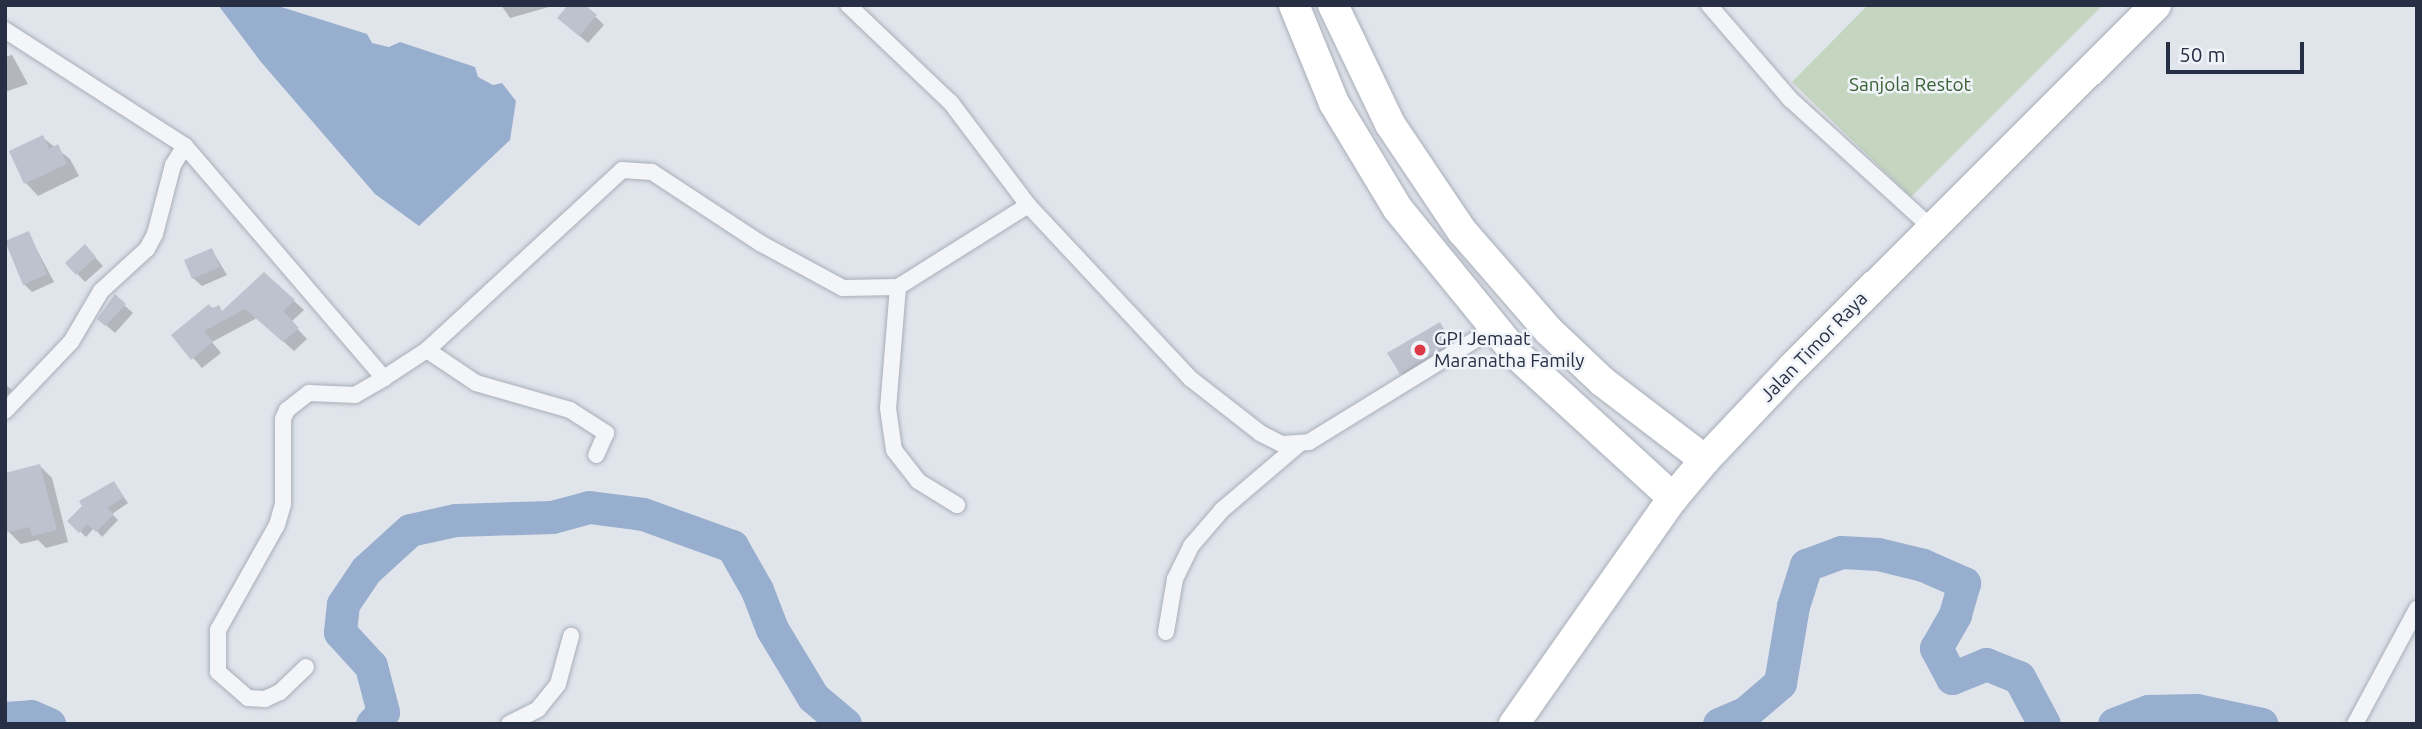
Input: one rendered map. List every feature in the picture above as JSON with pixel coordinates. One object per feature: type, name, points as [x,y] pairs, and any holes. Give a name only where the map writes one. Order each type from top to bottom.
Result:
[{"type":"highway","points":[[1294,5],[1340,113],[1398,209],[1493,329],[1673,498]]},
{"type":"highway","points":[[1333,5],[1374,95],[1427,184],[1504,282],[1603,382],[1706,460]]},
{"type":"highway","name":"Jalan Timor Raya","points":[[1514,724],[1673,498],[1706,460],[1932,228],[2156,5]]},
{"type":"highway","points":[[1340,113],[1374,95]]},
{"type":"street","points":[[848,5],[951,103],[1028,205],[1191,379],[1260,433],[1297,446]]},
{"type":"street","points":[[1709,5],[1790,99],[1932,228]]},
{"type":"street","points":[[5,30],[185,146],[384,378]]},
{"type":"street","points":[[5,411],[71,342],[101,291],[147,249],[155,234],[173,165],[185,146]]},
{"type":"street","points":[[306,667],[280,692],[265,699],[248,698],[218,672],[218,630],[277,525],[283,505],[283,419],[288,410],[309,393],[355,396],[399,372],[427,350],[622,170],[652,173],[760,243],[843,288],[898,287],[1028,205]]},
{"type":"street","points":[[898,287],[888,408],[894,450],[918,481],[957,506]]},
{"type":"street","points":[[1167,632],[1175,579],[1191,545],[1222,510],[1297,446],[1493,329]]},
{"type":"street","points":[[427,350],[475,383],[570,410],[606,433],[596,455]]},
{"type":"street","points":[[2355,724],[2417,609]]},
{"type":"street","points":[[509,724],[538,709],[558,684],[571,636]]},
{"type":"green space","name":"Sanjola Restot","points":[[1868,5],[2103,5],[1911,197],[1792,82]]},
{"type":"water","points":[[218,5],[275,5],[367,34],[372,43],[389,47],[400,42],[475,67],[478,77],[493,85],[502,83],[516,101],[510,140],[419,226],[375,194],[261,62]]},
{"type":"building","points":[[568,5],[585,5],[597,15],[579,36],[557,18]]},
{"type":"building","points":[[43,135],[49,149],[58,144],[67,164],[24,184],[9,151]]},
{"type":"building","points":[[29,231],[47,274],[23,285],[5,241]]},
{"type":"building","points":[[85,244],[96,257],[76,275],[65,263]]},
{"type":"building","points":[[212,248],[220,267],[192,279],[184,260]]},
{"type":"building","points":[[264,272],[295,300],[283,311],[299,328],[283,342],[245,309],[204,331],[213,342],[191,360],[171,335],[209,304],[211,309],[219,305],[222,311]]},
{"type":"building","points":[[115,294],[126,304],[105,326],[97,319]]},
{"type":"building","name":"GPI Jemaat Maranatha Family","points":[[1440,322],[1451,343],[1400,374],[1387,353]]},
{"type":"building","points":[[40,464],[57,530],[32,536],[30,527],[5,533],[5,473]]},
{"type":"building","points":[[114,481],[124,497],[107,508],[114,514],[96,532],[87,524],[79,533],[67,521],[82,506],[79,501]]},
{"type":"waterway","points":[[372,724],[383,712],[371,666],[340,632],[343,604],[366,570],[410,530],[456,520],[552,517],[589,507],[643,514],[732,546],[757,590],[772,629],[813,697],[845,724]]},
{"type":"waterway","points":[[1719,724],[1745,713],[1780,683],[1793,606],[1806,565],[1841,552],[1878,554],[1923,565],[1964,583],[1955,615],[1936,648],[1952,678],[1986,664],[2019,677],[2044,724]]},
{"type":"waterway","points":[[2114,724],[2148,711],[2196,710],[2262,724]]},
{"type":"waterway","points":[[5,718],[31,716],[49,724]]},
{"type":"place","name":"GPI Jemaat Maranatha Family","points":[[1420,350]]}]
